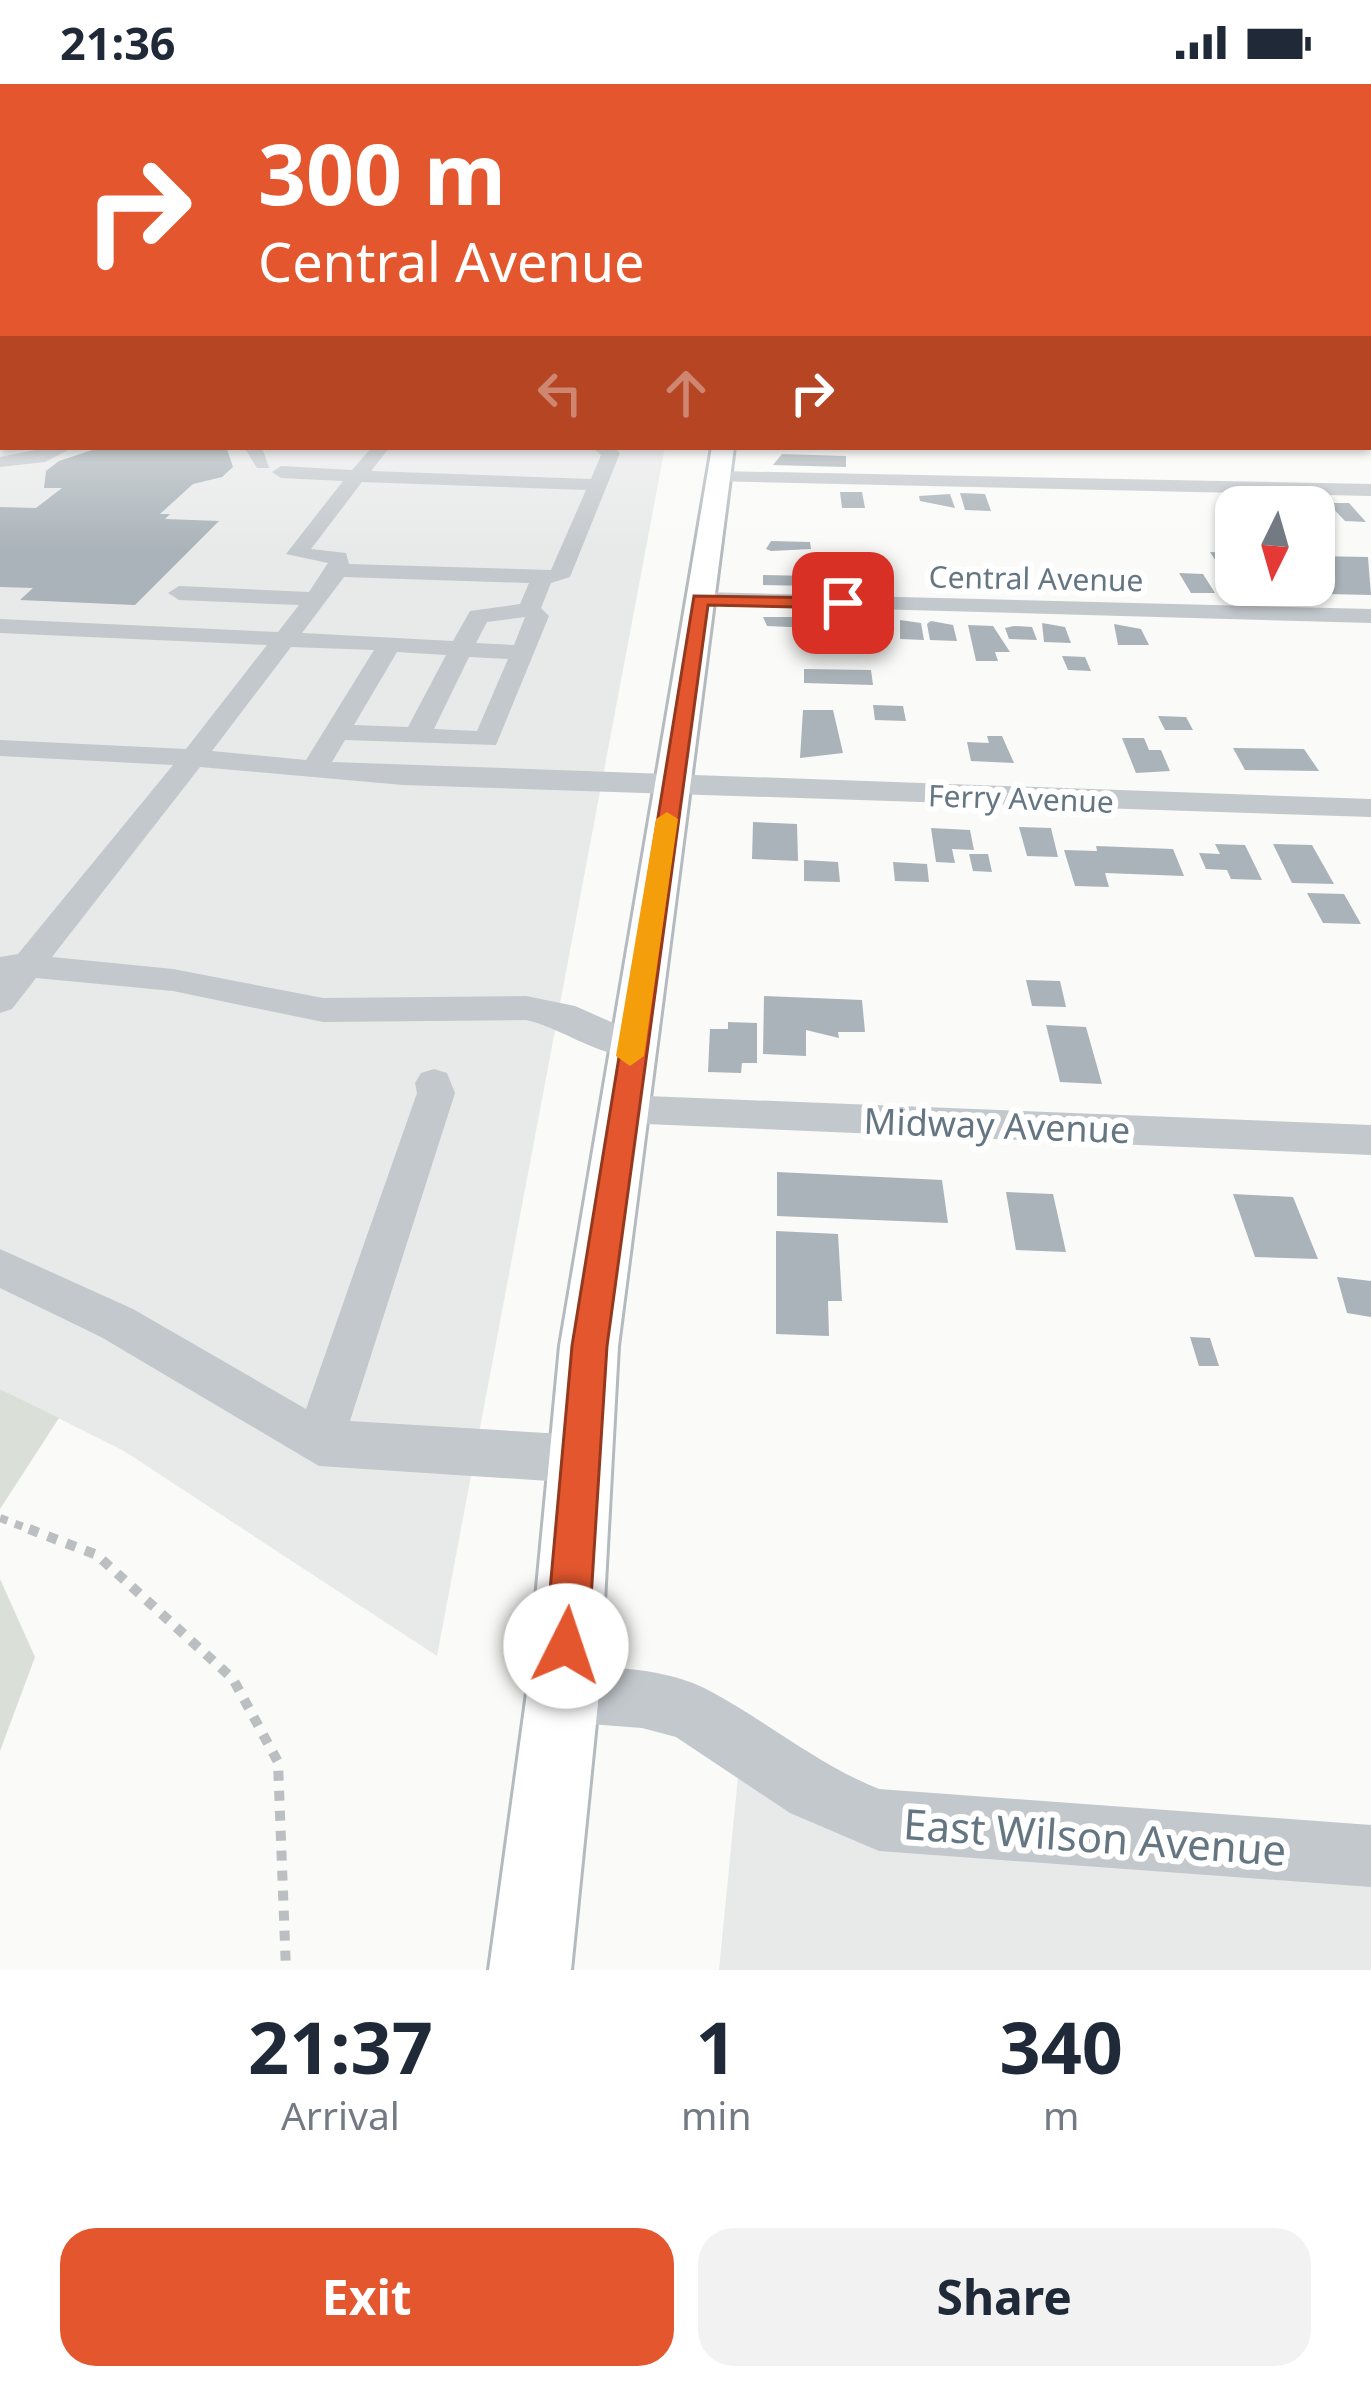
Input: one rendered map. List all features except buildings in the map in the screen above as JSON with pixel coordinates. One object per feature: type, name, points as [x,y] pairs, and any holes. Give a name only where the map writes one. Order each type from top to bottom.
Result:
[{"type":"main road","points":[[530,1970],[563,1693],[579,1459],[622,1109],[723,450]]},
{"type":"street","points":[[0,462],[38,458],[58,450]]},
{"type":"street","points":[[0,1001],[14,965],[193,758],[338,570],[339,556],[296,553],[379,450]]},
{"type":"street","points":[[338,570],[559,577],[611,453],[606,450]]},
{"type":"street","points":[[285,458],[357,476],[598,484]]},
{"type":"street","points":[[719,477],[1371,490]]},
{"type":"street","points":[[529,610],[542,580]]},
{"type":"street","points":[[179,593],[313,599]]},
{"type":"street","name":"Central Avenue","points":[[700,599],[1371,616]]},
{"type":"street","points":[[336,732],[417,736],[487,739],[538,616],[529,610],[478,616],[417,736]]},
{"type":"street","points":[[0,626],[524,652]]},
{"type":"street","points":[[315,768],[390,644]]},
{"type":"street","name":"Ferry Avenue","points":[[0,748],[193,758],[404,777],[1371,808]]},
{"type":"street","points":[[14,965],[173,980],[254,1000],[336,1011],[538,1009],[632,1046]]},
{"type":"street","points":[[320,1443],[436,1094],[434,1083]]},
{"type":"street","name":"Midway Avenue","points":[[622,1109],[1371,1140]]},
{"type":"street","points":[[0,1267],[117,1323],[320,1443],[579,1459]]},
{"type":"street","name":"East Wilson Avenue","points":[[563,1693],[642,1699],[689,1711],[812,1792],[879,1820],[1371,1856]]},
{"type":"path","points":[[0,1518],[97,1555],[233,1679],[278,1762],[286,1970]]},
{"type":"shaded area","points":[[0,450],[664,450],[437,1656],[124,1451],[0,1389]]},
{"type":"shaded area","points":[[0,1389],[59,1418],[0,1509]]},
{"type":"shaded area","points":[[0,1579],[35,1657],[0,1751]]},
{"type":"shaded area","points":[[743,1726],[852,1790],[1371,1832],[1371,1970],[719,1970]]},
{"type":"slow traffic","points":[[630,1056],[667,819]]},
{"type":"route","points":[[566,1646],[589,1346],[700,599],[843,603]]}]
